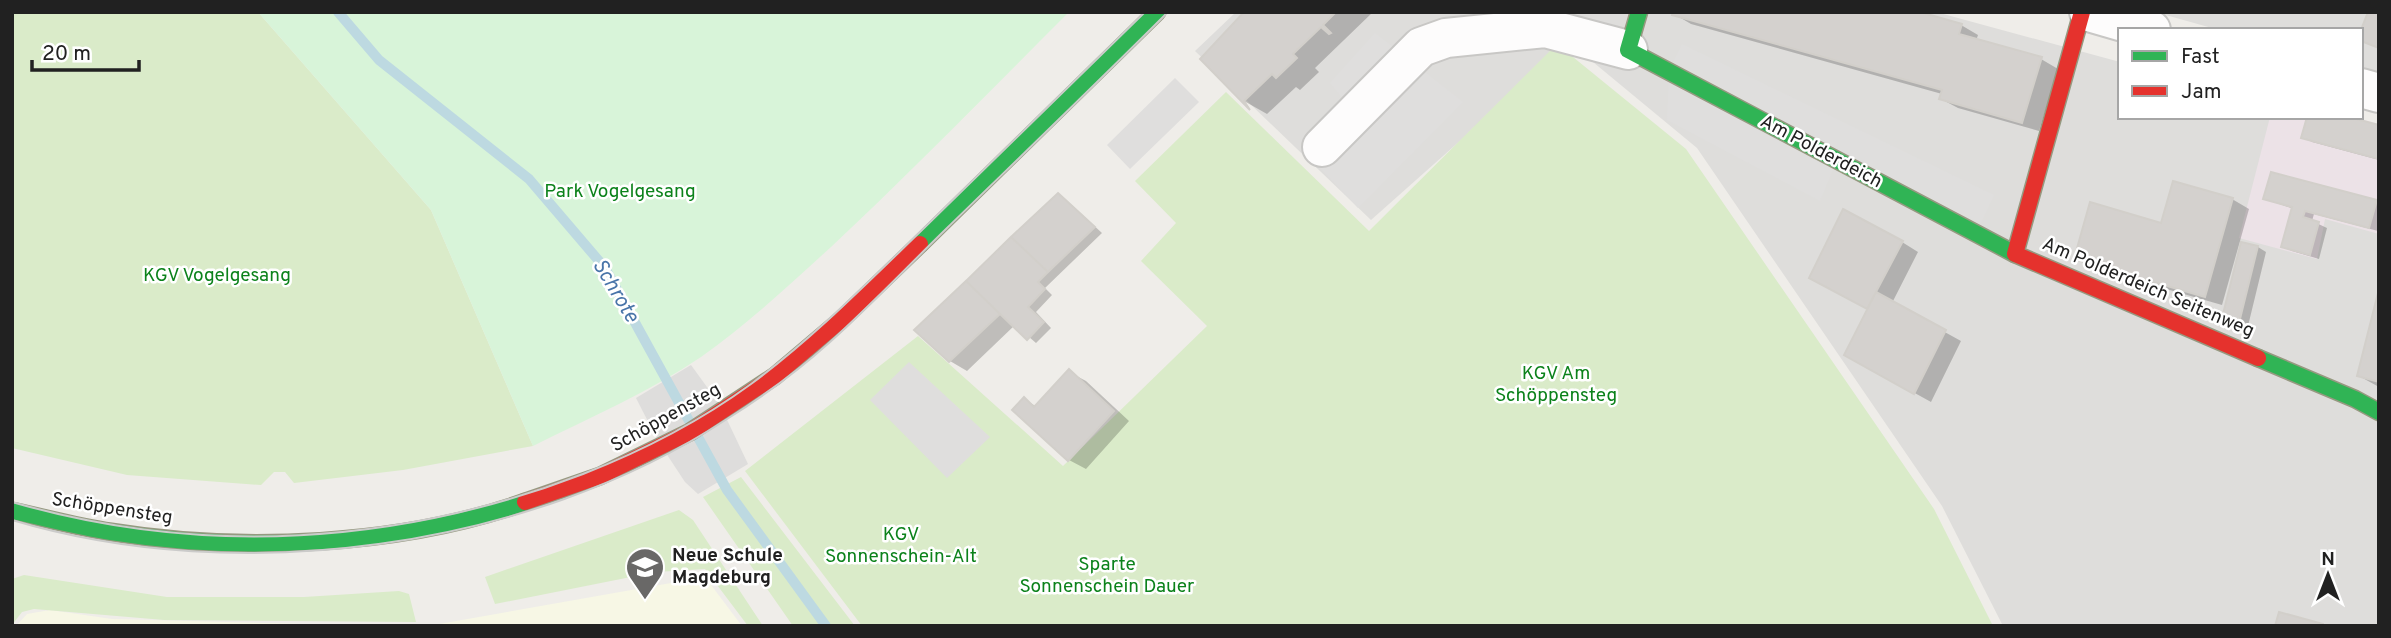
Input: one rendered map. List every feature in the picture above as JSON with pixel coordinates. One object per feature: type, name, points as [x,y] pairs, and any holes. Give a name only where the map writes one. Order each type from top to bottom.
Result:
[{"type":"main road","name":"Schöppensteg","points":[[12,511],[78,527],[176,541],[229,544],[351,540],[422,530],[491,514],[557,493],[664,447],[724,411],[793,362],[839,321],[1157,12]]},
{"type":"main road","points":[[1628,50],[1639,12]]},
{"type":"main road","name":"Am Polderdeich Seitenweg","points":[[2082,12],[2015,254],[2355,399],[2379,412]]},
{"type":"main road","name":"Am Polderdeich","points":[[1628,50],[2015,254]]},
{"type":"street","points":[[2089,12],[2144,28]]},
{"type":"street","name":"Am Polderdeich","points":[[1322,147],[1421,47],[1439,39],[1545,28],[1628,50]]},
{"type":"shaded area","points":[[1236,12],[1936,12],[2118,61],[2118,119],[2329,119],[2379,133],[2379,626],[2003,626],[1942,506],[1697,148],[1570,43],[1371,220],[1195,51]]},
{"type":"shaded area","points":[[2155,12],[2379,12],[2379,73],[2363,69],[2363,28],[2212,28]]},
{"type":"shaded area","points":[[1375,33],[1463,102],[1358,208],[1303,150],[1350,107],[1330,83]]},
{"type":"shaded area","points":[[1682,44],[1994,195],[1981,223],[1837,160],[1820,201],[1667,120],[1669,71]]},
{"type":"shaded area","points":[[1175,78],[1199,102],[1130,169],[1107,145]]},
{"type":"shaded area","points":[[2269,119],[2361,119],[2379,124],[2379,234],[2325,219],[2317,259],[2239,238]]},
{"type":"shaded area","points":[[909,362],[990,437],[947,478],[870,400]]},
{"type":"shaded area","name":"Neue Schule Magdeburg","points":[[705,577],[742,626],[428,626]]},
{"type":"shaded area","points":[[50,610],[112,619],[378,626],[16,626],[27,614]]},
{"type":"green space","name":"KGV Vogelgesang","points":[[12,12],[258,12],[431,210],[533,446],[403,470],[294,483],[285,472],[274,472],[261,485],[127,475],[12,448]]},
{"type":"green space","name":"Park Vogelgesang","points":[[258,12],[1069,12],[831,247],[735,332],[661,382],[533,446],[431,210]]},
{"type":"green space","name":"KGV Am Schöppensteg","points":[[1557,44],[1686,149],[1934,509],[1993,626],[862,626],[745,471],[918,336],[1063,466],[1207,326],[1141,261],[1176,223],[1135,181],[1226,92],[1369,231]]},
{"type":"green space","points":[[741,477],[855,626],[793,626],[703,497]]},
{"type":"green space","points":[[679,510],[693,520],[763,626],[748,626],[705,569],[656,572],[495,604],[485,577]]},
{"type":"green space","points":[[24,575],[167,597],[304,597],[399,591],[409,594],[416,622],[164,620],[34,609],[22,612],[12,625],[12,579]]},
{"type":"pier","points":[[691,365],[720,405],[748,464],[698,494],[685,482],[658,441],[636,398]]},
{"type":"building","points":[[1244,12],[1336,12],[1323,25],[1331,33],[1321,27],[1293,54],[1297,58],[1276,78],[1272,74],[1244,101],[1250,110],[1200,59]]},
{"type":"building","points":[[1673,12],[1920,12],[1962,24],[1959,34],[2042,57],[2022,123],[1939,99],[1942,90],[1672,15]]},
{"type":"building","points":[[2368,12],[2379,12],[2379,48],[2363,42],[2362,28]]},
{"type":"building","points":[[2306,119],[2356,119],[2379,125],[2379,159],[2301,138]]},
{"type":"building","points":[[2271,172],[2377,200],[2369,228],[2305,211],[2303,217],[2319,222],[2310,255],[2281,247],[2292,207],[2263,199]]},
{"type":"building","points":[[2173,181],[2233,198],[2205,297],[2074,259],[2090,202],[2161,223]]},
{"type":"building","points":[[1058,193],[1095,227],[1048,272],[1011,237]]},
{"type":"building","points":[[1843,209],[1903,241],[1867,309],[1809,278]]},
{"type":"building","points":[[1011,237],[1048,272],[1038,282],[1045,289],[1028,307],[1044,322],[1027,340],[966,281]]},
{"type":"building","points":[[2241,242],[2258,246],[2239,323],[2222,318]]},
{"type":"building","points":[[966,281],[1000,314],[949,362],[914,330]]},
{"type":"building","points":[[2379,289],[2379,382],[2357,376]]},
{"type":"building","points":[[1876,292],[1946,330],[1914,394],[1844,355]]},
{"type":"building","points":[[1069,369],[1114,411],[1068,461],[1012,410],[1024,397],[1034,407]]},
{"type":"building","points":[[2279,612],[2323,624],[2323,626],[2275,626]]},
{"type":"waterway","name":"Schrote","points":[[338,12],[379,60],[529,179],[605,268],[727,490],[826,626]]},
{"type":"tram line","points":[[12,502],[84,520],[156,531],[228,536],[300,535],[372,529],[443,516],[513,498],[605,465],[670,435],[711,411],[751,384],[796,348],[881,270],[1145,12]]},
{"type":"tram line","points":[[12,520],[100,541],[192,551],[286,552],[380,544],[474,526],[564,499],[649,463],[740,411],[818,352],[1168,12]]},
{"type":"traffic: fast","points":[[920,244],[1157,12]]},
{"type":"traffic: fast","points":[[1639,12],[1628,50],[2015,254]]},
{"type":"traffic: fast","points":[[2258,358],[2379,412]]},
{"type":"traffic: fast","points":[[12,511],[99,530],[161,539],[266,543],[374,536],[427,528],[477,517],[525,502]]},
{"type":"traffic: jam","points":[[2082,12],[2015,254],[2258,358]]},
{"type":"traffic: jam","points":[[525,502],[600,476],[690,432],[775,376],[840,321],[920,244]]},
{"type":"place","name":"Neue Schule Magdeburg","points":[[645,601]]},
{"type":"park label","name":"KGV Sonnenschein-Alt","points":[[901,546]]},
{"type":"park label","name":"Sparte Sonnenschein Dauer","points":[[1107,576]]}]
